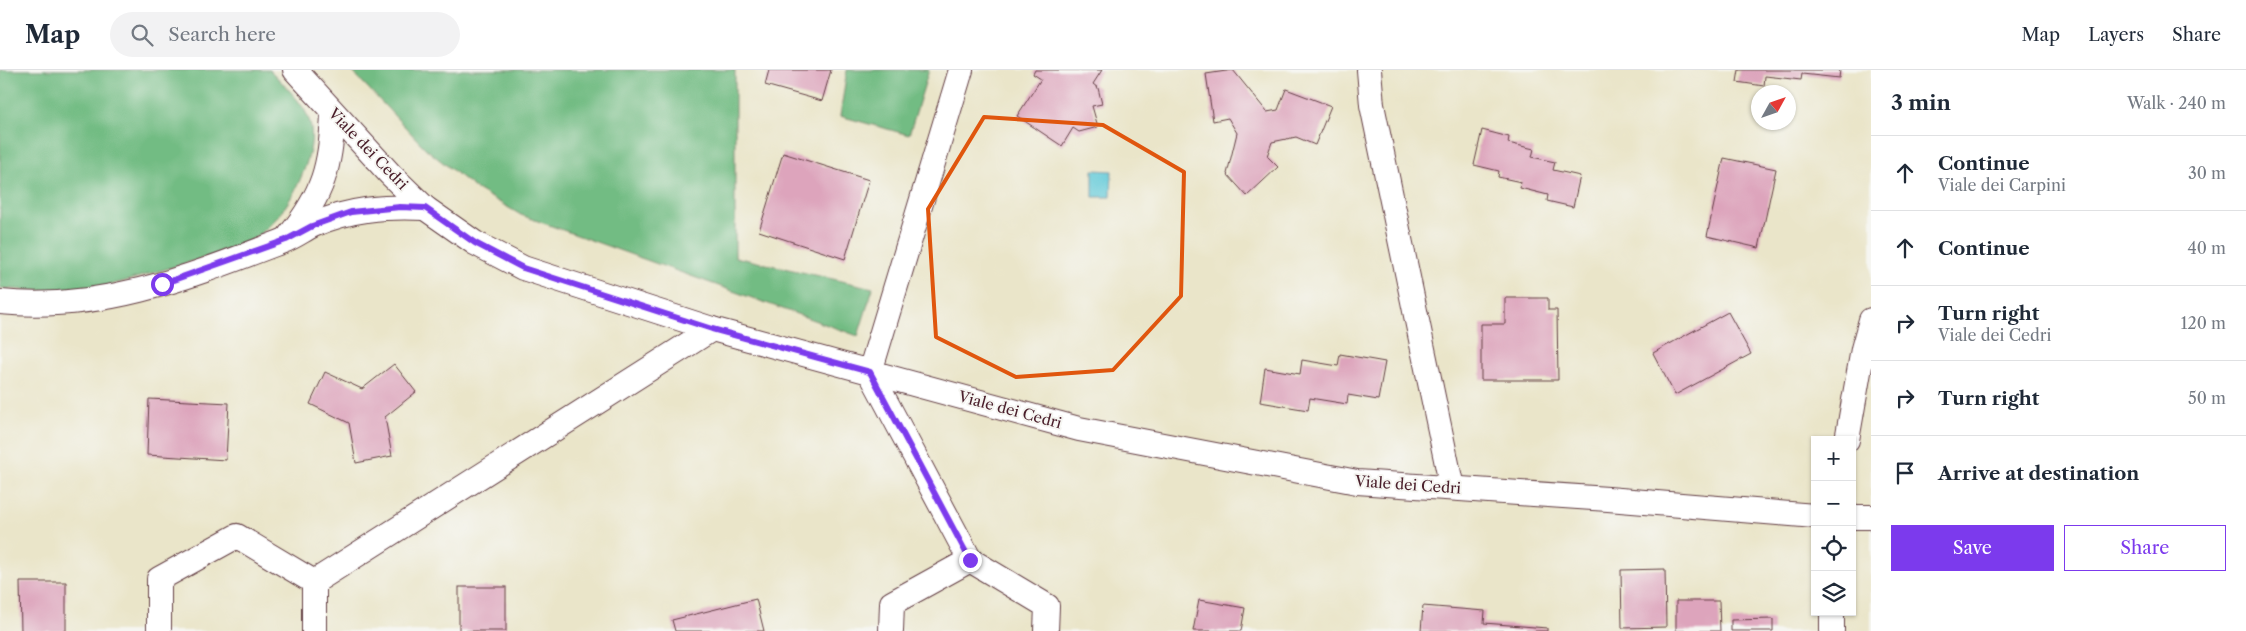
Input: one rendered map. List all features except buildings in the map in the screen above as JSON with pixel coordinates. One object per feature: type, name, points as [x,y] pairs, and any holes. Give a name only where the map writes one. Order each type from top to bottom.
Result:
[{"type":"street","name":"Viale dei Cedri","points":[[295,70],[333,114],[425,208],[475,243],[523,268],[712,329],[1079,429],[1357,482],[1608,499],[1811,516]]},
{"type":"street","points":[[961,70],[870,372],[970,560],[1047,606],[1046,631]]},
{"type":"street","points":[[1369,70],[1372,104],[1452,488]]},
{"type":"street","points":[[286,240],[315,201],[323,182],[331,148],[333,114]]},
{"type":"street","points":[[0,302],[36,306],[68,304],[126,294],[162,284],[286,240],[312,226],[351,212],[392,207],[425,208]]},
{"type":"street","points":[[1848,436],[1863,350],[1871,320]]},
{"type":"street","points":[[314,582],[712,329]]},
{"type":"street","points":[[1856,517],[1871,517]]},
{"type":"street","points":[[158,631],[159,579],[237,536],[314,582]]},
{"type":"street","points":[[891,631],[892,603],[970,560]]},
{"type":"street","points":[[314,582],[314,631]]},
{"type":"street","points":[[1832,616],[1832,631]]},
{"type":"highlighted area","points":[[984,117],[1103,125],[1184,172],[1181,296],[1113,370],[1016,377],[936,337],[928,209]]},
{"type":"green space","points":[[0,70],[270,70],[293,95],[308,116],[311,128],[311,141],[308,157],[298,185],[281,213],[266,229],[240,246],[93,289],[53,291],[0,288]]},
{"type":"green space","points":[[351,70],[735,70],[735,257],[873,288],[858,336],[521,215],[475,188],[426,149]]},
{"type":"green space","points":[[847,70],[929,70],[909,135],[840,116]]},
{"type":"water","points":[[1093,170],[1112,171],[1111,197],[1093,197]]},
{"type":"route","points":[[162,284],[286,240],[312,226],[351,212],[376,208],[425,208],[475,243],[523,268],[712,329],[870,372],[970,560]]}]
